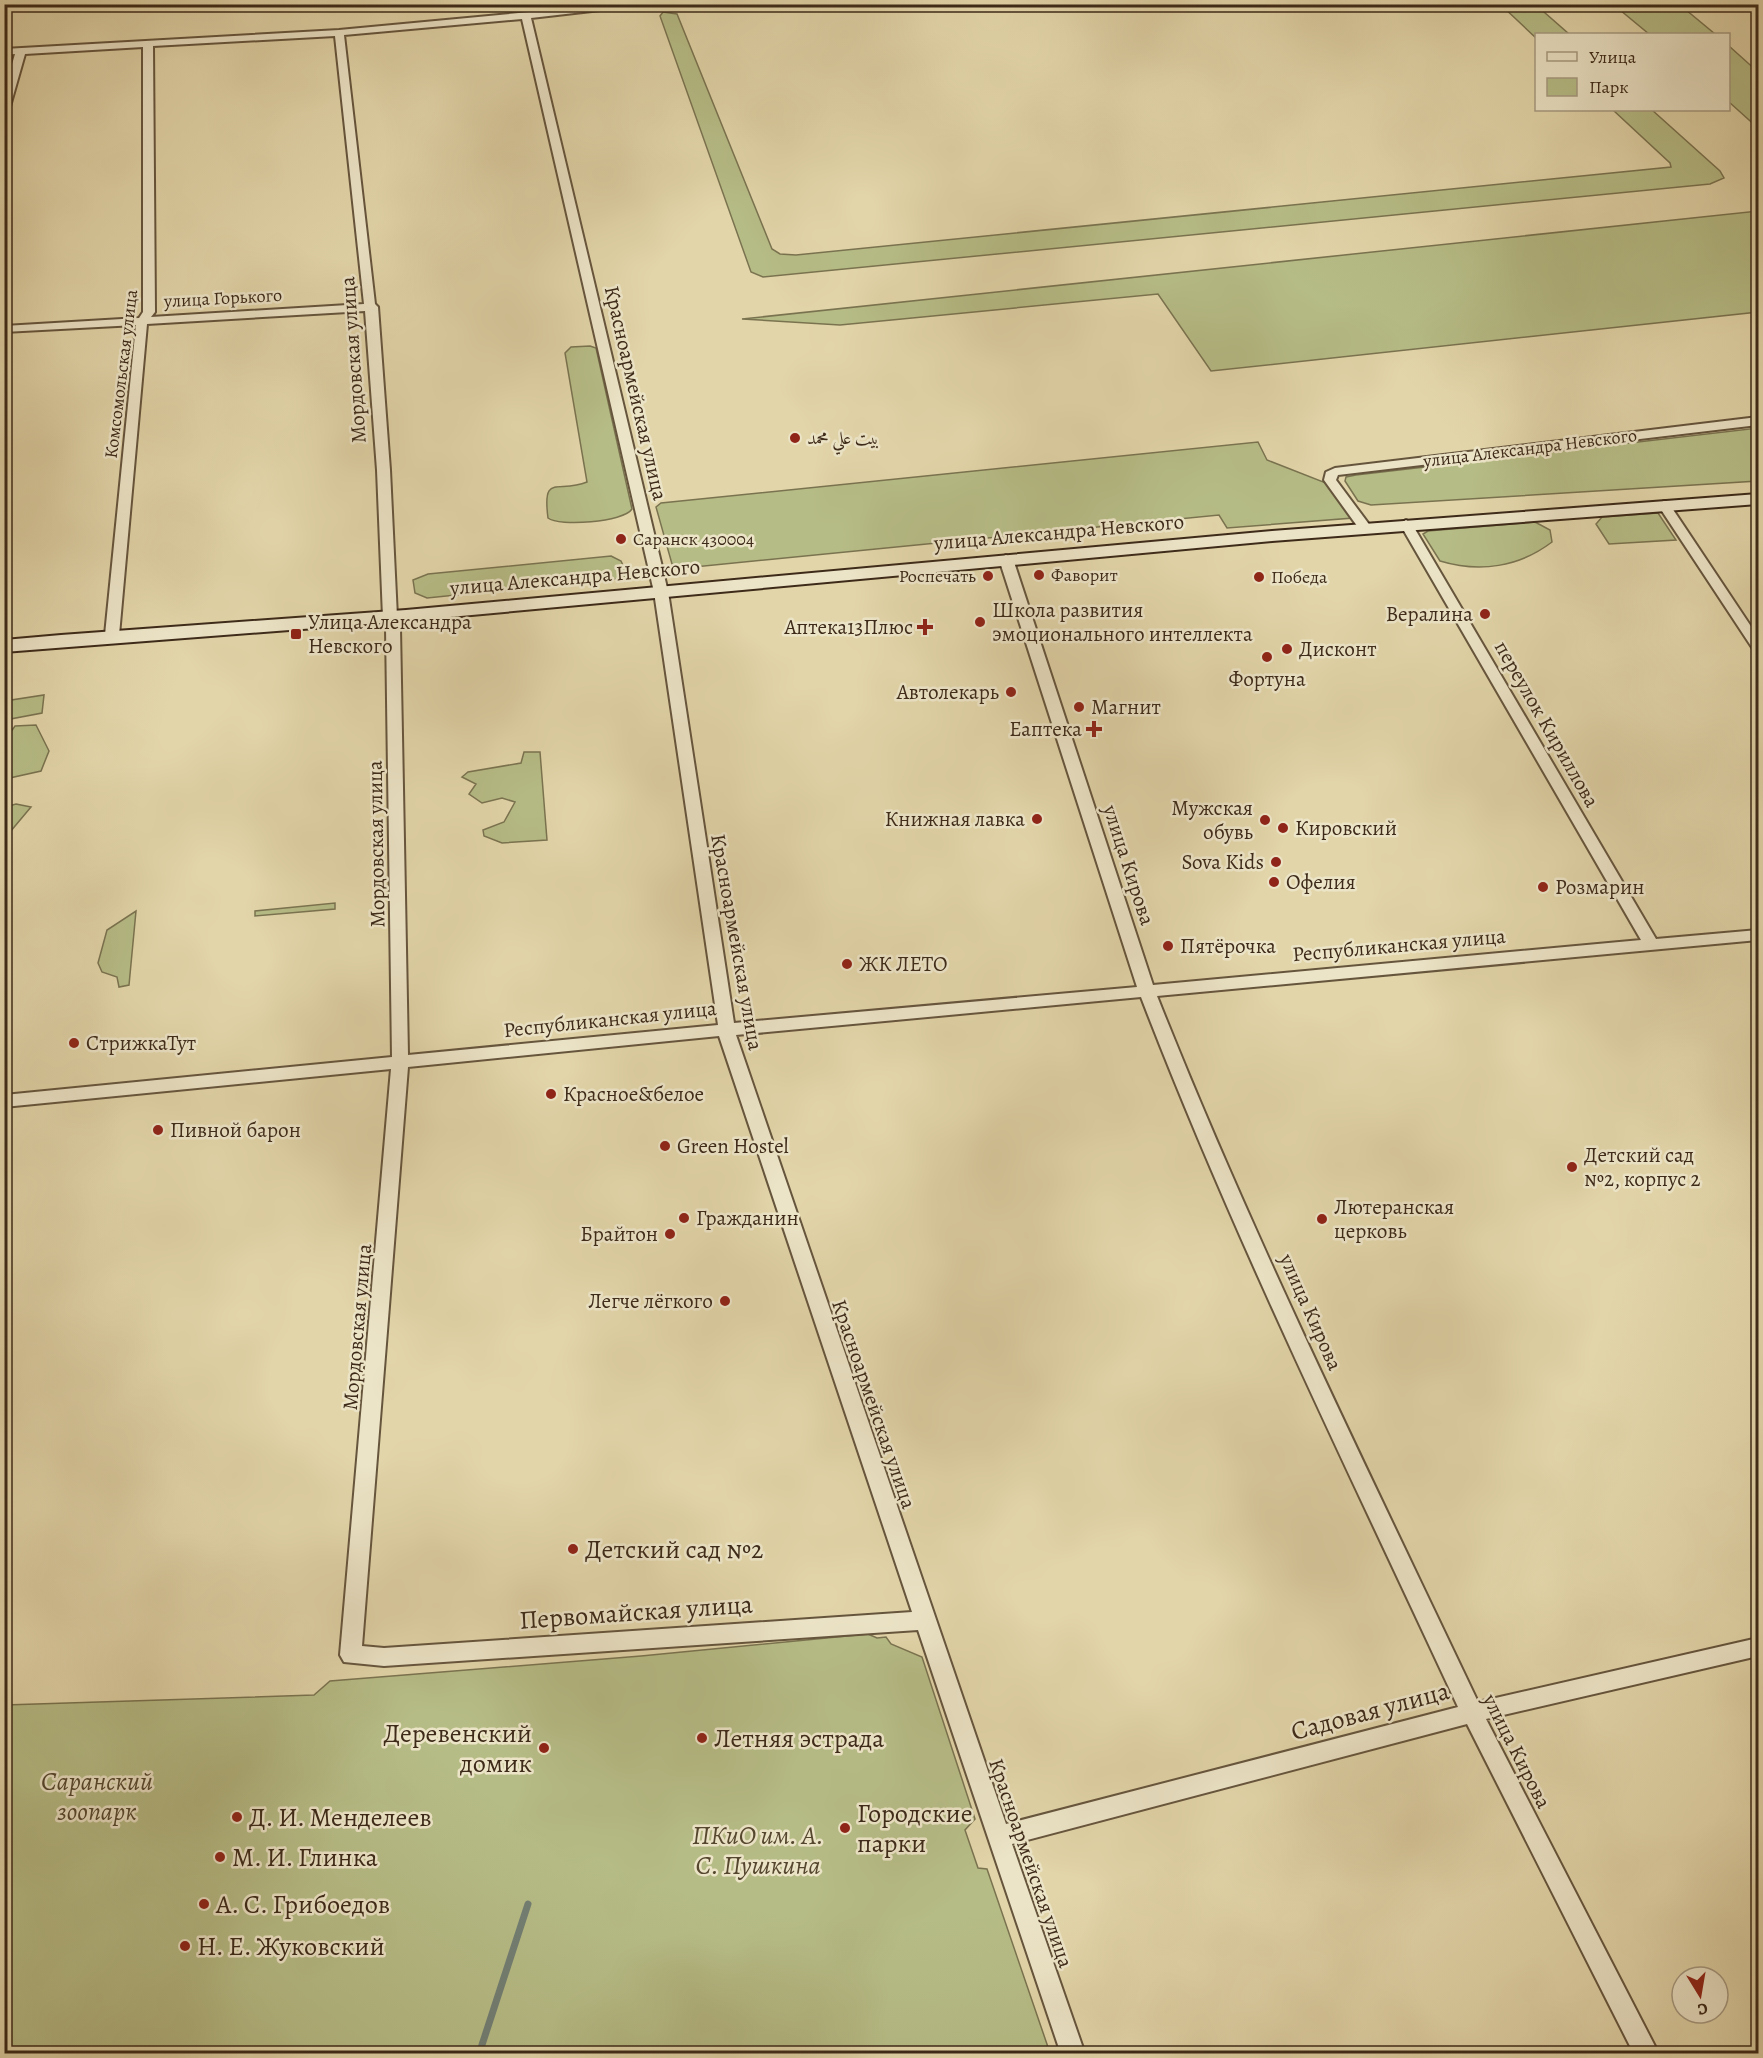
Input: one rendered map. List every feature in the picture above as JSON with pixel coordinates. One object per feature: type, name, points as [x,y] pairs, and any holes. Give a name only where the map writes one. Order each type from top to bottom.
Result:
[{"type":"main road","name":"улица Александра Невского","points":[[4,646],[112,635],[390,617],[1365,527],[1758,499]]},
{"type":"street","points":[[4,52],[339,33],[649,4]]},
{"type":"street","name":"Красноармейская улица","points":[[526,17],[661,592],[725,1030],[1073,2054]]},
{"type":"street","name":"Мордовская улица","points":[[339,33],[372,308],[389,548],[390,617],[393,628],[400,1062],[351,1655]]},
{"type":"street","name":"Комсомольская улица","points":[[112,635],[142,321],[149,312],[148,44]]},
{"type":"street","points":[[4,110],[21,51]]},
{"type":"street","name":"улица Горького","points":[[4,329],[372,308]]},
{"type":"street","name":"улица Александра Невского","points":[[1365,527],[1330,480],[1330,474],[1758,421]]},
{"type":"street","points":[[1664,505],[1758,646]]},
{"type":"street","name":"переулок Кириллова","points":[[1406,524],[1652,945]]},
{"type":"street","name":"улица Кирова","points":[[1006,559],[1146,991],[1187,1094],[1283,1309],[1472,1713],[1647,2054]]},
{"type":"street","name":"Республиканская улица","points":[[4,1101],[725,1030],[1758,935]]},
{"type":"street","name":"Первомайская улица","points":[[351,1655],[384,1657],[924,1620]]},
{"type":"street","name":"Садовая улица","points":[[998,1837],[1472,1713],[1758,1647]]},
{"type":"green space","points":[[1501,5],[1536,5],[1568,33],[1535,33],[1535,37]]},
{"type":"green space","points":[[1614,5],[1680,5],[1714,33],[1648,33]]},
{"type":"green space","points":[[663,12],[677,14],[772,249],[780,254],[796,255],[1671,167],[1670,163],[1614,111],[1653,111],[1720,171],[1724,178],[1710,184],[763,277],[751,272],[660,16]]},
{"type":"green space","points":[[1730,47],[1758,72],[1758,128],[1730,103]]},
{"type":"green space","points":[[1758,211],[1758,312],[1211,371],[1158,294],[840,325],[742,319]]},
{"type":"green space","points":[[571,347],[596,348],[632,509],[627,513],[605,520],[577,523],[554,521],[548,518],[547,495],[550,490],[554,487],[587,482],[565,353]]},
{"type":"green space","points":[[1758,428],[1758,481],[1371,505],[1358,501],[1345,481],[1346,477],[1356,475]]},
{"type":"green space","points":[[1258,442],[1267,460],[1326,483],[1353,518],[1227,528],[1219,515],[684,568],[672,564],[656,507],[661,503]]},
{"type":"green space","points":[[1658,513],[1676,540],[1609,544],[1596,524],[1602,517]]},
{"type":"green space","points":[[1535,522],[1550,530],[1552,542],[1513,562],[1484,567],[1455,565],[1440,561],[1423,534],[1428,531]]},
{"type":"green space","points":[[611,556],[621,561],[627,574],[624,578],[427,598],[415,593],[413,580],[428,574]]},
{"type":"green space","points":[[44,695],[42,713],[5,720],[5,701]]},
{"type":"green space","points":[[36,725],[49,751],[41,771],[5,779],[5,740],[15,726]]},
{"type":"green space","points":[[524,752],[540,752],[547,840],[502,843],[484,836],[483,830],[504,822],[515,802],[502,798],[482,803],[469,794],[476,784],[462,777],[468,772],[521,763]]},
{"type":"green space","points":[[16,804],[31,807],[10,832],[5,833],[5,807]]},
{"type":"green space","points":[[335,903],[335,909],[255,916],[255,911]]},
{"type":"green space","points":[[136,911],[129,985],[119,987],[117,977],[102,972],[98,963],[107,930]]},
{"type":"green space","name":"ПКиО им. А. С. Пушкина","points":[[868,1634],[877,1638],[886,1637],[891,1644],[922,1657],[975,1819],[965,1830],[978,1868],[987,1869],[1050,2053],[5,2053],[5,1705],[314,1695],[330,1681],[641,1656]]},
{"type":"waterway","points":[[479,2054],[528,1904]]},
{"type":"place","name":"بيت علي محمد","points":[[795,438]]},
{"type":"place","name":"Саранск 430004","points":[[621,539]]},
{"type":"place","name":"Фаворит","points":[[1039,575]]},
{"type":"place","name":"Роспечать","points":[[988,576]]},
{"type":"place","name":"Победа","points":[[1259,577]]},
{"type":"place","name":"Вералина","points":[[1485,614]]},
{"type":"place","name":"Школа развития эмоционального интеллекта","points":[[980,622]]},
{"type":"place","name":"Аптека13Плюс","points":[[925,627]]},
{"type":"place","name":"Улица Александра Невского","points":[[296,634]]},
{"type":"place","name":"Дисконт","points":[[1287,649]]},
{"type":"place","name":"Фортуна","points":[[1267,657]]},
{"type":"place","name":"Автолекарь","points":[[1011,692]]},
{"type":"place","name":"Магнит","points":[[1079,707]]},
{"type":"place","name":"Еаптека","points":[[1094,729]]},
{"type":"place","name":"Книжная лавка","points":[[1037,819]]},
{"type":"place","name":"Мужская обувь","points":[[1265,820]]},
{"type":"place","name":"Кировский","points":[[1283,828]]},
{"type":"place","name":"Sova Kids","points":[[1276,862]]},
{"type":"place","name":"Офелия","points":[[1274,882]]},
{"type":"place","name":"Розмарин","points":[[1543,887]]},
{"type":"place","name":"Пятёрочка","points":[[1168,946]]},
{"type":"place","name":"ЖК ЛЕТО","points":[[847,964]]},
{"type":"place","name":"СтрижкаТут","points":[[74,1043]]},
{"type":"place","name":"Красное&белое","points":[[551,1094]]},
{"type":"place","name":"Пивной барон","points":[[158,1130]]},
{"type":"place","name":"Green Hostel","points":[[665,1146]]},
{"type":"place","name":"Детский сад №2, корпус 2","points":[[1572,1167]]},
{"type":"place","name":"Гражданин","points":[[684,1218]]},
{"type":"place","name":"Лютеранская церковь","points":[[1322,1219]]},
{"type":"place","name":"Брайтон","points":[[670,1234]]},
{"type":"place","name":"Легче лёгкого","points":[[725,1301]]},
{"type":"place","name":"Детский сад №2","points":[[573,1549]]},
{"type":"place","name":"Летняя эстрада","points":[[702,1738]]},
{"type":"place","name":"Деревенский домик","points":[[544,1748]]},
{"type":"place","name":"Д. И. Менделеев","points":[[237,1817]]},
{"type":"place","name":"Городские парки","points":[[845,1828]]},
{"type":"place","name":"М. И. Глинка","points":[[220,1857]]},
{"type":"place","name":"А. С. Грибоедов","points":[[204,1904]]},
{"type":"place","name":"Н. Е. Жуковский","points":[[185,1946]]},
{"type":"park label","name":"Саранский зоопарк","points":[[97,1796]]}]
